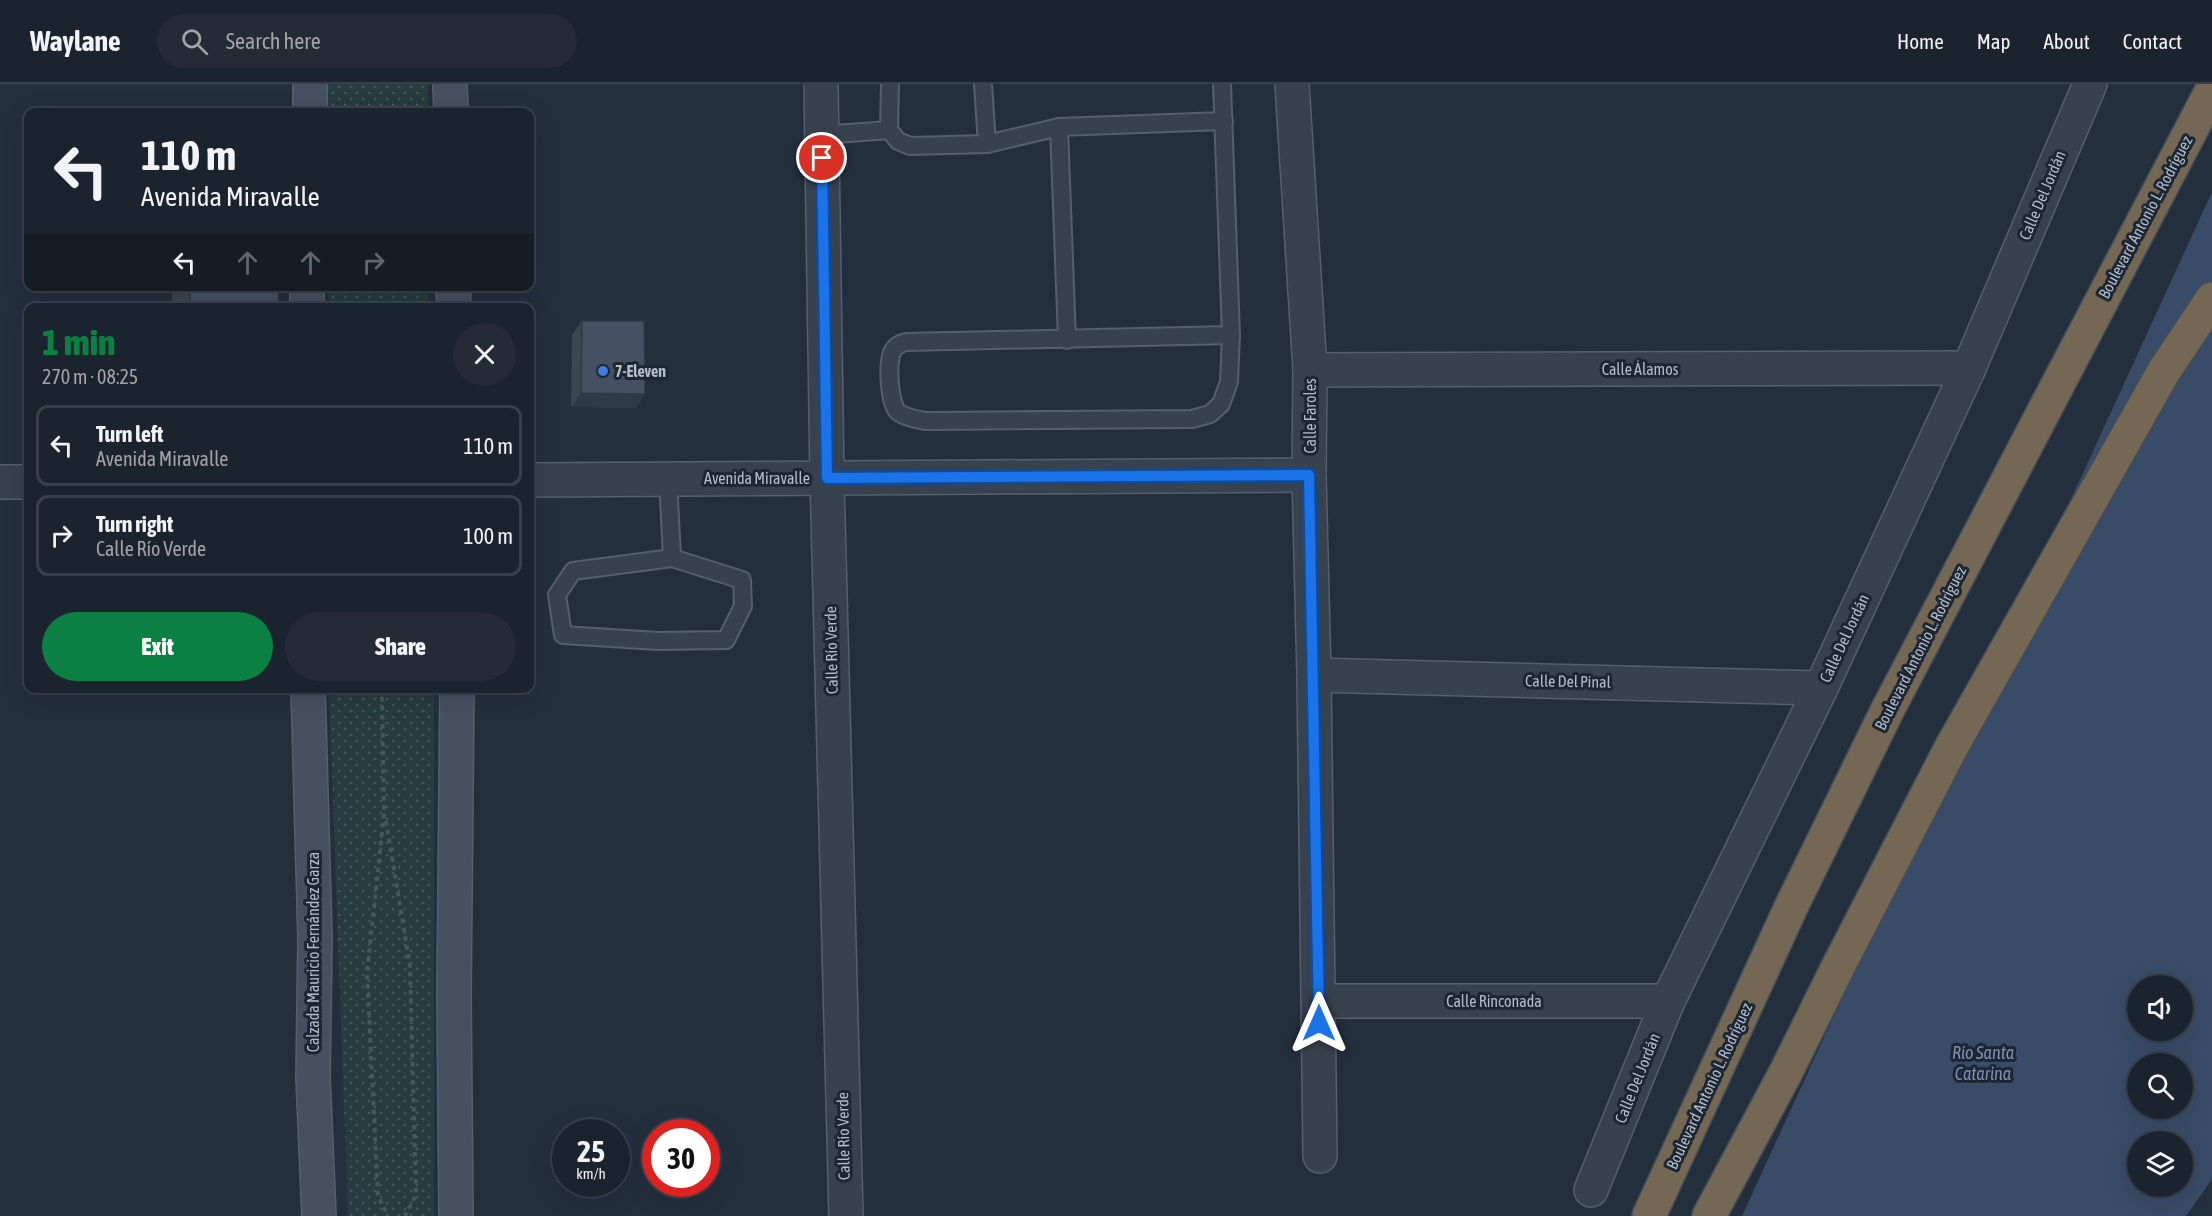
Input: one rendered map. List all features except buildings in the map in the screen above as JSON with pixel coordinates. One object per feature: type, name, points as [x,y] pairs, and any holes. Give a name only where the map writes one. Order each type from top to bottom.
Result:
[{"type":"highway","name":"Boulevard Antonio L. Rodríguez","points":[[1650,1216],[1792,905],[1887,711],[2212,90]]},
{"type":"highway","points":[[1709,1216],[1786,1072],[1844,954],[1952,746],[2164,371],[2212,299]]},
{"type":"main road","points":[[310,84],[310,108]]},
{"type":"main road","points":[[450,84],[451,108]]},
{"type":"main road","name":"Calzada Mauricio Fernández Garza","points":[[308,693],[315,938],[314,1077],[319,1216]]},
{"type":"main road","points":[[456,1216],[454,994],[457,693]]},
{"type":"street","name":"Calle Río Verde","points":[[821,84],[827,478],[846,1216]]},
{"type":"street","name":"Calle Faroles","points":[[1292,84],[1310,370],[1309,475],[1320,1156]]},
{"type":"street","name":"Calle Del Jordán","points":[[1591,1190],[1668,1001],[1821,688],[1969,368],[2090,84]]},
{"type":"street","name":"Calle Álamos","points":[[1310,370],[1969,368]]},
{"type":"street","name":"Avenida Miravalle","points":[[534,480],[1309,475]]},
{"type":"street","points":[[0,482],[24,482]]},
{"type":"street","name":"Calle Del Pinal","points":[[1314,675],[1821,688]]},
{"type":"street","name":"Calle Rinconada","points":[[1319,1001],[1668,1001]]},
{"type":"lane","points":[[890,84],[889,130],[898,141],[910,146],[987,144],[1059,127],[1224,121]]},
{"type":"lane","points":[[983,84],[987,144]]},
{"type":"lane","points":[[1222,84],[1231,335],[1229,382],[1221,404],[1210,414],[1192,419],[925,421],[898,412],[891,399],[891,355],[899,344],[906,342],[1231,335]]},
{"type":"lane","points":[[1059,127],[1067,340]]},
{"type":"lane","points":[[822,135],[889,130]]},
{"type":"lane","points":[[668,479],[672,558]]},
{"type":"lane","points":[[672,558],[742,580],[743,606],[726,640],[658,641],[563,635],[557,595],[573,571],[672,558]]},
{"type":"path","points":[[382,693],[384,814],[367,973],[378,1196],[388,1216]]},
{"type":"path","points":[[384,814],[410,966],[416,1195],[405,1216]]},
{"type":"green space","points":[[326,84],[428,84],[428,108],[327,108]]},
{"type":"green space","points":[[329,291],[428,291],[428,303],[329,303]]},
{"type":"green space","points":[[329,693],[434,693],[434,1216],[348,1216]]},
{"type":"water","name":"Río Santa Catarina","points":[[2212,192],[2212,1179],[2186,1216],[1742,1216]]},
{"type":"place","name":"7-Eleven","points":[[603,371]]},
{"type":"route","points":[[822,158],[827,478],[1309,475],[1315,698],[1319,1023]]}]
